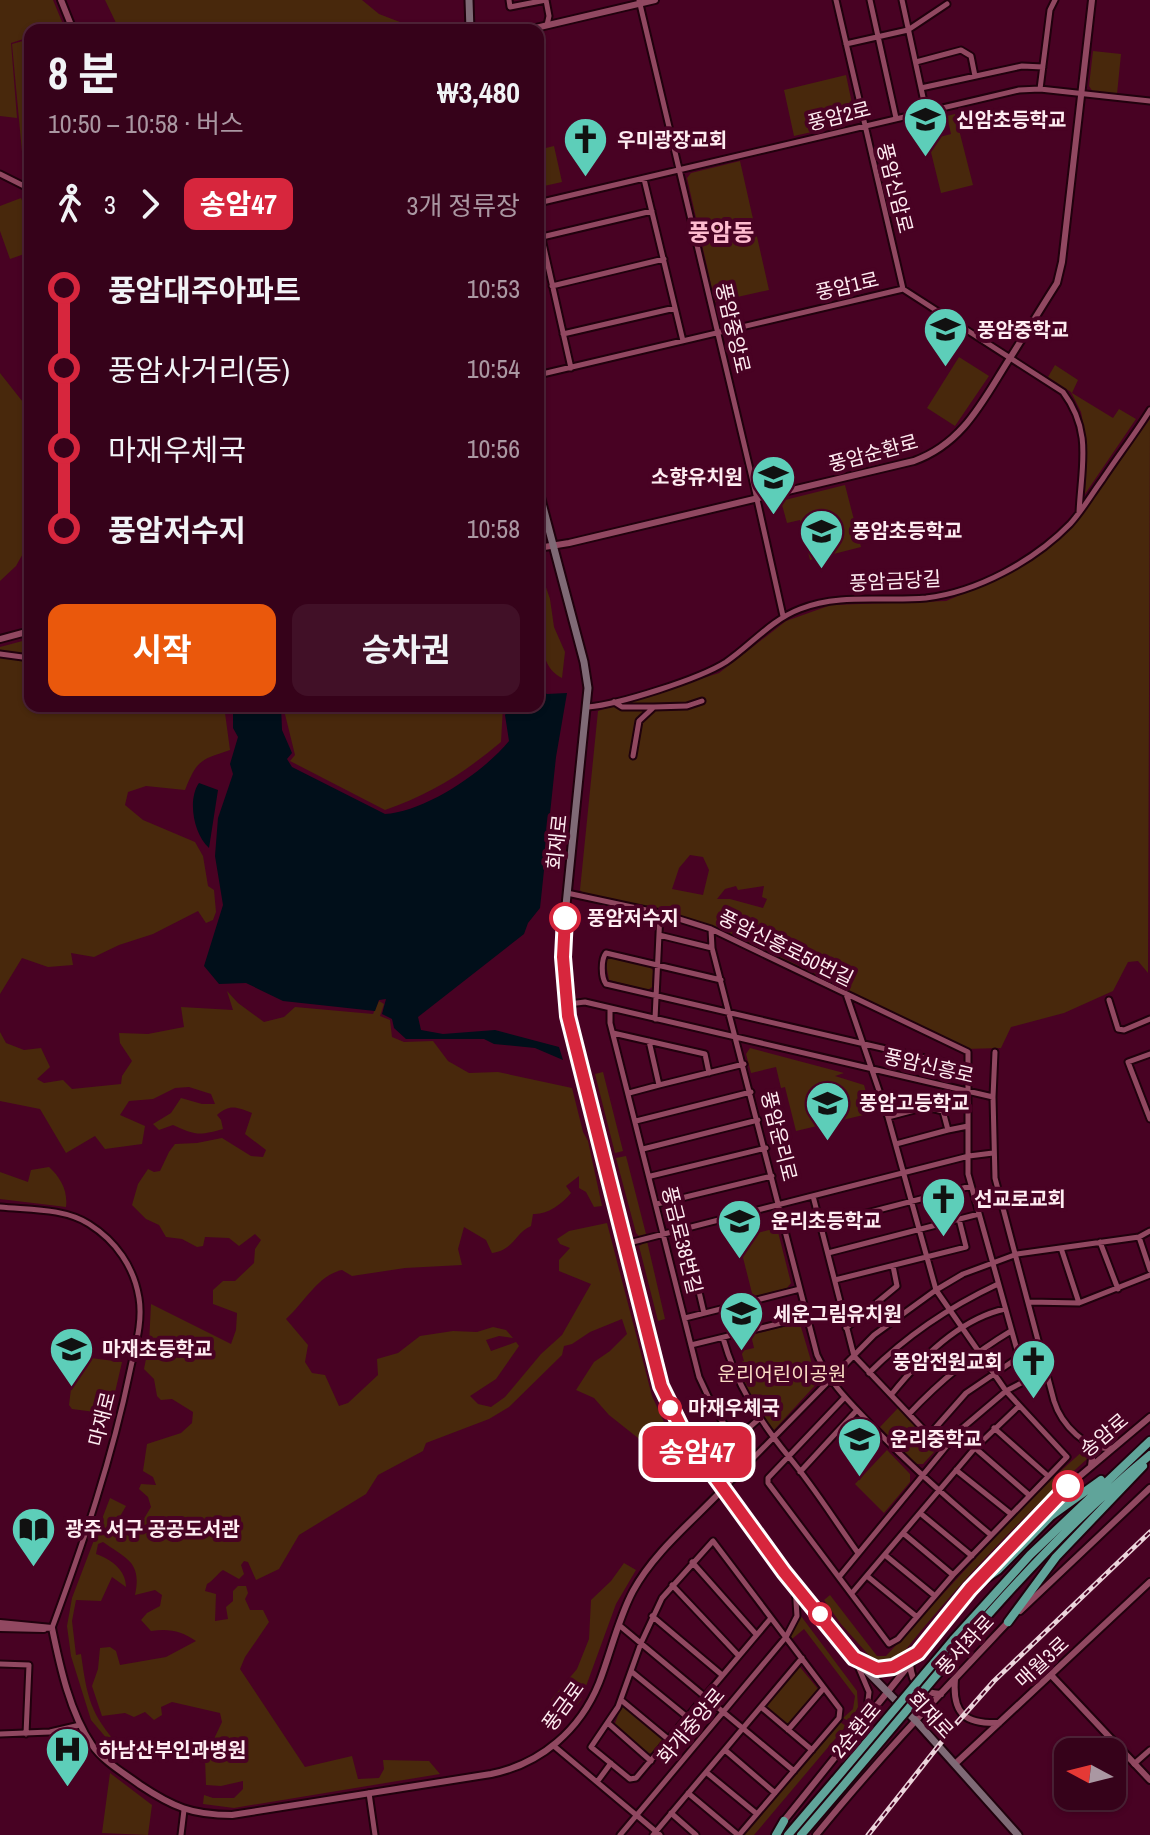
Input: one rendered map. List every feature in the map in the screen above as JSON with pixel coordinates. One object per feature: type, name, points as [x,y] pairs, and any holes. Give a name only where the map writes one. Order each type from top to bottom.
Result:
[{"type":"highway","name":"2순환로","points":[[801,1835],[953,1640],[1030,1555],[1150,1441]]},
{"type":"highway","name":"2순환로","points":[[788,1835],[839,1783],[1030,1569],[1120,1480],[1150,1457]]},
{"type":"highway","points":[[1008,1622],[1056,1557],[1150,1457]]},
{"type":"highway","points":[[970,1589],[998,1570],[1051,1516],[1125,1463]]},
{"type":"highway","points":[[774,1835],[784,1821]]},
{"type":"main road","points":[[469,0],[470,24]]},
{"type":"main road","name":"회재로","points":[[544,512],[584,662],[588,707],[567,893],[563,957],[568,1004],[580,1068],[661,1386],[686,1437],[795,1585],[854,1658],[917,1722],[1018,1835]]},
{"type":"street","points":[[61,0],[71,24]]},
{"type":"street","points":[[509,0],[510,7],[546,0],[547,25]]},
{"type":"street","points":[[544,26],[655,0]]},
{"type":"street","name":"풍암신암로","points":[[836,0],[903,289]]},
{"type":"street","points":[[870,0],[896,118]]},
{"type":"street","points":[[902,0],[926,111]]},
{"type":"street","points":[[1040,89],[1050,10],[1055,0]]},
{"type":"street","name":"풍암순환로","points":[[544,548],[890,468],[930,456],[949,443],[971,420],[1057,283],[1092,0]]},
{"type":"street","name":"풍암중앙로","points":[[639,2],[783,616]]},
{"type":"street","points":[[846,44],[908,30],[947,4]]},
{"type":"street","points":[[916,62],[961,50],[971,56],[975,76]]},
{"type":"street","points":[[921,88],[1022,66],[1043,67]]},
{"type":"street","name":"풍암2로","points":[[544,202],[1009,92],[1040,89],[1150,101]]},
{"type":"street","points":[[0,174],[24,186]]},
{"type":"street","points":[[644,178],[683,341]]},
{"type":"street","points":[[544,237],[652,211]]},
{"type":"street","points":[[544,247],[571,368]]},
{"type":"street","points":[[552,286],[664,259]]},
{"type":"street","name":"풍암1로","points":[[544,374],[903,289],[1063,392],[1078,414],[1084,444],[1079,513]]},
{"type":"street","points":[[563,334],[675,308]]},
{"type":"street","name":"풍암금당길","points":[[588,707],[711,670],[783,616],[824,601],[923,598],[961,591],[981,583],[1029,557],[1056,537],[1079,513],[1150,410]]},
{"type":"street","points":[[0,639],[24,633]]},
{"type":"street","points":[[0,654],[24,657]]},
{"type":"street","points":[[614,701],[622,707],[687,706],[702,701]]},
{"type":"street","points":[[633,756],[639,721],[654,707]]},
{"type":"street","name":"풍암신흥로50번길","points":[[567,893],[660,913],[711,929],[968,1052],[968,1068]]},
{"type":"street","points":[[655,1019],[660,913]]},
{"type":"street","name":"풍암운리로","points":[[711,929],[712,948],[817,1355],[830,1381],[857,1410],[938,1492],[991,1535]]},
{"type":"street","points":[[659,935],[712,948]]},
{"type":"street","points":[[721,980],[606,953],[603,957],[603,980],[606,984],[968,1068],[971,1186],[1019,1357],[966,1393],[929,1435]]},
{"type":"street","points":[[845,1397],[768,1478],[768,1483],[889,1644],[898,1639],[953,1575],[1067,1457],[1006,1391],[936,1290],[874,1070],[846,994]]},
{"type":"street","points":[[1109,1000],[1118,1029],[1124,1030],[1150,1019]]},
{"type":"street","name":"풍암신흥로","points":[[568,1004],[585,1002],[993,1097],[996,1181],[1058,1415],[1091,1446]]},
{"type":"street","name":"풍금로38번길","points":[[610,1008],[613,1033],[699,1377],[714,1409],[735,1440],[760,1418]]},
{"type":"street","points":[[613,1033],[705,1054],[709,1073]]},
{"type":"street","points":[[649,1041],[659,1085]]},
{"type":"street","points":[[993,1097],[995,1052]]},
{"type":"street","points":[[1150,1054],[1128,1062],[1150,1119]]},
{"type":"street","points":[[629,1093],[744,1064]]},
{"type":"street","points":[[636,1121],[751,1092]]},
{"type":"street","points":[[888,1117],[926,1107],[943,1111],[948,1130]]},
{"type":"street","points":[[643,1149],[758,1120]]},
{"type":"street","points":[[896,1144],[968,1126]]},
{"type":"street","points":[[651,1176],[766,1148]]},
{"type":"street","points":[[625,1244],[969,1156],[993,1153]]},
{"type":"street","points":[[657,1204],[772,1176]]},
{"type":"street","points":[[820,1225],[971,1186]]},
{"type":"street","points":[[813,1196],[854,1356],[943,1450]]},
{"type":"street","name":"마재로","points":[[0,1207],[59,1213],[91,1225],[131,1268],[140,1302],[134,1349],[107,1467],[52,1628]]},
{"type":"street","points":[[828,1253],[979,1214]]},
{"type":"street","points":[[835,1280],[966,1247],[959,1219]]},
{"type":"street","points":[[684,1228],[704,1313]]},
{"type":"street","points":[[1029,1302],[1079,1303],[1150,1273],[1139,1237],[1150,1231]]},
{"type":"street","name":"풍금로","points":[[52,1628],[80,1725],[93,1747],[165,1802],[184,1810],[232,1815],[516,1768],[554,1746],[585,1709],[598,1686],[633,1591],[650,1566],[874,1335],[936,1290],[992,1261],[1017,1254],[1139,1237]]},
{"type":"street","points":[[1100,1242],[1118,1289]]},
{"type":"street","points":[[1061,1248],[1079,1303]]},
{"type":"street","points":[[846,1328],[897,1286],[893,1266]]},
{"type":"street","points":[[869,1373],[908,1336],[948,1310],[998,1284]]},
{"type":"street","points":[[685,1318],[800,1289]]},
{"type":"street","points":[[891,1395],[926,1356],[961,1329],[1005,1309]]},
{"type":"street","points":[[691,1345],[806,1317]]},
{"type":"street","points":[[909,1414],[950,1372],[976,1351],[1011,1331]]},
{"type":"street","points":[[723,1338],[732,1370],[773,1440],[789,1457],[858,1553]]},
{"type":"street","points":[[839,1577],[943,1450],[980,1412],[1006,1391],[1046,1370]]},
{"type":"street","points":[[852,1593],[975,1448],[1019,1406]]},
{"type":"street","points":[[800,1472],[857,1410]]},
{"type":"street","name":"송암로","points":[[784,1821],[970,1589],[1018,1536],[1091,1466],[1150,1417]]},
{"type":"street","points":[[994,1428],[1048,1476]]},
{"type":"street","points":[[1091,1466],[1091,1446],[1112,1448]]},
{"type":"street","points":[[975,1448],[1029,1495]]},
{"type":"street","points":[[956,1470],[1011,1514]]},
{"type":"street","name":"풍서좌로","points":[[816,1835],[870,1769],[1008,1622],[1150,1488]]},
{"type":"street","points":[[920,1513],[972,1556]]},
{"type":"street","points":[[903,1533],[953,1575]]},
{"type":"street","points":[[688,1793],[738,1835],[839,1718],[840,1709],[713,1541],[672,1585],[652,1616],[621,1700],[609,1724],[591,1747],[630,1779],[636,1778],[651,1761],[771,1618]]},
{"type":"street","points":[[885,1555],[935,1596]]},
{"type":"street","points":[[692,1562],[755,1634]]},
{"type":"street","points":[[867,1576],[917,1617]]},
{"type":"street","points":[[672,1585],[738,1655]]},
{"type":"street","points":[[786,1637],[797,1616],[795,1585]]},
{"type":"street","name":"매월3로","points":[[955,1764],[1148,1587]]},
{"type":"street","points":[[652,1616],[722,1675]]},
{"type":"street","points":[[0,1625],[52,1628]]},
{"type":"street","points":[[619,1625],[794,1771]]},
{"type":"street","name":"화개중앙로","points":[[620,1835],[786,1637]]},
{"type":"street","points":[[854,1658],[872,1668],[885,1669],[918,1653]]},
{"type":"street","points":[[554,1746],[656,1834],[802,1658]]},
{"type":"street","points":[[854,1658],[869,1692],[864,1723]]},
{"type":"street","points":[[0,1664],[29,1665],[26,1734]]},
{"type":"street","points":[[910,1664],[911,1677],[918,1687],[926,1693],[941,1694]]},
{"type":"street","points":[[632,1672],[687,1717]]},
{"type":"street","points":[[1051,1675],[1150,1780]]},
{"type":"street","points":[[955,1678],[955,1697],[966,1718],[975,1723],[999,1723]]},
{"type":"street","points":[[788,1730],[824,1688]]},
{"type":"street","points":[[621,1700],[668,1739]]},
{"type":"street","points":[[761,1707],[812,1750]]},
{"type":"street","points":[[609,1724],[651,1761]]},
{"type":"street","points":[[0,1734],[26,1734],[80,1725]]},
{"type":"street","points":[[725,1750],[775,1793]]},
{"type":"street","points":[[1134,1764],[1150,1750]]},
{"type":"street","points":[[597,1782],[611,1763]]},
{"type":"street","points":[[706,1772],[757,1814]]},
{"type":"street","points":[[369,1793],[375,1835]]},
{"type":"street","points":[[181,1835],[184,1810]]},
{"type":"street","points":[[671,1813],[696,1835]]},
{"type":"green space","points":[[0,0],[53,0],[63,24],[24,24],[24,39],[11,43],[17,118],[0,116]]},
{"type":"green space","points":[[105,0],[362,0],[379,14],[405,24],[117,24]]},
{"type":"green space","points":[[24,41],[24,152],[22,152],[12,44]]},
{"type":"green space","points":[[1093,51],[1121,54],[1117,94],[1093,92],[1089,86]]},
{"type":"green space","points":[[846,75],[855,118],[852,123],[794,136],[784,90]]},
{"type":"green space","points":[[955,114],[973,185],[941,193],[928,140],[951,134],[947,116]]},
{"type":"green space","points":[[554,146],[562,182],[544,186],[544,148]]},
{"type":"green space","points":[[740,161],[769,290],[715,302],[687,178],[691,173]]},
{"type":"green space","points":[[21,198],[24,206],[24,254],[10,259],[0,231],[0,206]]},
{"type":"green space","points":[[959,357],[989,376],[955,426],[927,408]]},
{"type":"green space","points":[[1055,365],[1078,380],[1072,393],[1113,418],[1119,409],[1136,419],[1085,494],[1087,444],[1081,412],[1071,392],[1048,377]]},
{"type":"green space","points":[[0,373],[24,403],[24,552],[16,566],[0,581]]},
{"type":"green space","points":[[1150,419],[1148,973],[1138,961],[1128,962],[1113,991],[1064,1013],[1011,1027],[1001,1048],[964,1049],[712,926],[580,890],[598,711],[719,673],[786,621],[831,605],[946,601],[1002,577],[1030,561],[1073,526]],"holes":[[[690,855],[703,857],[709,870],[703,895],[672,889],[679,868]],[[736,886],[738,890],[764,886],[762,897],[767,899],[763,908],[730,899],[717,899],[725,889]]]},
{"type":"green space","points":[[845,485],[861,547],[810,560],[800,520],[787,523],[781,501]]},
{"type":"green space","points":[[544,582],[554,627],[565,652],[562,678],[544,656]]},
{"type":"green space","points":[[24,641],[24,712],[225,712],[230,750],[201,762],[185,790],[146,786],[128,792],[125,805],[143,820],[195,842],[203,856],[208,886],[214,890],[216,912],[213,920],[206,923],[198,911],[153,934],[94,957],[71,953],[73,965],[48,967],[22,958],[0,994],[0,647]]},
{"type":"green space","points":[[284,712],[503,712],[501,742],[446,782],[385,810],[290,761],[295,755]]},
{"type":"green space","points":[[608,957],[650,966],[653,971],[652,987],[648,990],[609,980],[605,959]]},
{"type":"green space","points":[[227,991],[264,1022],[284,1017],[295,1007],[373,1014],[379,1001],[384,1004],[380,1016],[390,1020],[392,1037],[404,1042],[433,1041],[448,1061],[469,1073],[498,1072],[572,1088],[588,1141],[602,1206],[594,1207],[586,1192],[579,1188],[579,1176],[566,1186],[571,1193],[563,1201],[549,1211],[533,1214],[531,1226],[499,1251],[492,1253],[486,1240],[464,1227],[458,1249],[462,1265],[405,1268],[352,1276],[342,1270],[333,1273],[312,1290],[286,1319],[308,1345],[305,1362],[312,1373],[325,1375],[339,1406],[348,1403],[378,1375],[377,1359],[398,1353],[420,1336],[453,1331],[477,1332],[493,1327],[506,1330],[513,1338],[499,1336],[486,1340],[491,1351],[516,1342],[519,1346],[496,1379],[470,1396],[478,1404],[491,1407],[505,1397],[541,1354],[562,1335],[591,1284],[559,1271],[559,1260],[570,1248],[560,1244],[557,1239],[569,1231],[607,1223],[652,1396],[673,1442],[649,1466],[649,1452],[638,1438],[609,1415],[594,1398],[576,1390],[594,1362],[627,1334],[622,1319],[564,1346],[562,1355],[509,1407],[489,1419],[426,1443],[423,1451],[378,1475],[366,1494],[299,1535],[279,1569],[256,1580],[248,1562],[244,1561],[241,1565],[244,1574],[239,1579],[223,1570],[207,1584],[205,1591],[216,1594],[215,1621],[228,1619],[226,1607],[233,1601],[233,1591],[238,1586],[246,1586],[248,1593],[245,1599],[250,1610],[263,1610],[269,1622],[240,1669],[305,1767],[352,1756],[358,1779],[379,1778],[384,1769],[383,1760],[429,1761],[440,1774],[234,1808],[203,1804],[204,1795],[234,1798],[243,1789],[243,1781],[221,1786],[206,1785],[205,1758],[222,1722],[220,1713],[172,1702],[161,1707],[162,1715],[154,1720],[145,1712],[134,1717],[125,1713],[102,1716],[92,1686],[100,1648],[110,1647],[116,1651],[120,1665],[166,1657],[196,1641],[175,1631],[151,1631],[141,1620],[160,1606],[162,1595],[155,1590],[135,1595],[136,1575],[131,1562],[103,1542],[98,1544],[96,1554],[117,1566],[126,1587],[112,1577],[101,1601],[76,1600],[72,1621],[76,1655],[81,1654],[92,1704],[102,1725],[120,1747],[120,1754],[91,1720],[71,1656],[67,1626],[72,1598],[110,1498],[126,1506],[112,1530],[129,1536],[139,1534],[139,1527],[151,1507],[148,1497],[139,1489],[141,1484],[156,1485],[153,1477],[143,1471],[147,1444],[181,1433],[192,1423],[193,1412],[172,1399],[161,1400],[157,1396],[154,1379],[144,1369],[151,1304],[231,1344],[237,1313],[213,1304],[213,1290],[223,1281],[235,1281],[254,1263],[255,1249],[261,1240],[255,1234],[239,1246],[229,1238],[205,1237],[203,1246],[197,1247],[182,1239],[166,1237],[159,1225],[146,1219],[132,1205],[138,1184],[148,1169],[160,1171],[175,1144],[222,1138],[251,1156],[263,1157],[266,1150],[245,1134],[252,1113],[237,1108],[226,1109],[217,1115],[223,1129],[197,1133],[173,1125],[159,1130],[153,1124],[171,1113],[181,1098],[215,1104],[211,1094],[189,1087],[175,1088],[153,1099],[129,1101],[120,1115],[145,1126],[142,1144],[105,1149],[95,1136],[66,1153],[40,1109],[0,1101],[0,1032],[6,1043],[24,1050],[41,1048],[50,1067],[37,1079],[44,1083],[63,1080],[72,1089],[121,1084],[122,1076],[132,1061],[120,1043],[119,1033],[148,1034],[184,1027],[181,1007],[233,1010]]},
{"type":"green space","points":[[750,1048],[844,1073],[835,1076],[864,1085],[872,1113],[796,1131],[785,1087],[781,1088],[776,1067],[751,1073],[746,1054]]},
{"type":"green space","points":[[603,1072],[623,1151],[615,1153],[595,1074]]},
{"type":"green space","points":[[626,1156],[646,1234],[639,1236],[616,1158]]},
{"type":"green space","points":[[49,1167],[63,1185],[66,1207],[0,1199],[0,1172],[28,1182],[31,1170]]},
{"type":"green space","points":[[777,1228],[791,1283],[787,1288],[753,1297],[738,1238]]},
{"type":"green space","points":[[647,1241],[665,1319],[658,1321],[639,1246]]},
{"type":"green space","name":"운리어린이공원","points":[[798,1323],[820,1380],[774,1430],[770,1429],[745,1391],[733,1365],[744,1361],[741,1351],[754,1348],[751,1335]]},
{"type":"green space","points":[[75,1356],[122,1362],[110,1414],[72,1409],[69,1405]]},
{"type":"green space","points":[[898,1408],[934,1446],[934,1452],[923,1464],[916,1464],[880,1427]]},
{"type":"green space","points":[[1085,1449],[1088,1451],[1087,1459],[988,1554],[892,1663],[874,1661],[824,1600],[830,1595],[877,1656],[886,1656],[1032,1497]]},
{"type":"green space","points":[[887,1450],[910,1474],[910,1482],[884,1513],[855,1484]]},
{"type":"green space","points":[[624,1563],[636,1570],[616,1604],[581,1700],[558,1728],[551,1700],[577,1669],[589,1639],[591,1600]]},
{"type":"green space","points":[[801,1616],[857,1691],[858,1707],[850,1722],[843,1718],[853,1709],[855,1696],[804,1629],[792,1639],[790,1635]]},
{"type":"green space","points":[[799,1666],[819,1690],[787,1726],[764,1707]]},
{"type":"green space","points":[[621,1707],[662,1737],[652,1753],[646,1754],[614,1726]]},
{"type":"green space","points":[[840,1722],[846,1726],[754,1835],[744,1835]]},
{"type":"green space","points":[[110,1773],[152,1805],[148,1835],[102,1833]]},
{"type":"water","name":"풍암저수지","points":[[544,692],[567,693],[556,757],[540,908],[524,934],[418,1017],[421,1030],[443,1034],[495,1030],[559,1047],[563,1060],[535,1048],[494,1044],[484,1039],[406,1039],[394,1028],[392,1019],[382,1014],[386,999],[379,1000],[375,1011],[283,1001],[246,983],[219,984],[204,966],[223,905],[215,856],[218,818],[233,774],[230,764],[238,737],[233,728],[233,712],[281,712],[282,730],[292,753],[287,759],[292,767],[385,814],[401,812],[435,798],[485,765],[509,741],[507,712],[544,712]]},
{"type":"water","points":[[199,783],[218,790],[209,848],[199,835],[194,817],[193,798]]},
{"type":"railway","points":[[868,1835],[994,1681],[1150,1532]]},
{"type":"bus line","name":"송암47","points":[[565,918],[563,957],[568,1016],[661,1386],[686,1437],[795,1585],[854,1658],[872,1668],[885,1669],[918,1653],[970,1589],[1068,1486]]},
{"type":"place","name":"신암초등학교","points":[[925,159]]},
{"type":"place","name":"우미광장교회","points":[[586,179]]},
{"type":"place","name":"풍암중학교","points":[[946,369]]},
{"type":"place","name":"소향유치원","points":[[774,516]]},
{"type":"place","name":"풍암초등학교","points":[[821,570]]},
{"type":"place","name":"풍암저수지","points":[[565,918]]},
{"type":"place","name":"풍암고등학교","points":[[828,1142]]},
{"type":"place","name":"선교로교회","points":[[943,1238]]},
{"type":"place","name":"운리초등학교","points":[[740,1260]]},
{"type":"place","name":"세운그림유치원","points":[[742,1353]]},
{"type":"place","name":"마재초등학교","points":[[71,1388]]},
{"type":"place","name":"풍암전원교회","points":[[1034,1401]]},
{"type":"place","name":"마재우체국","points":[[670,1408]]},
{"type":"place","name":"운리중학교","points":[[859,1478]]},
{"type":"place","name":"광주 서구 공공도서관","points":[[34,1568]]},
{"type":"place","name":"하남산부인과병원","points":[[68,1789]]},
{"type":"district","name":"풍암동","points":[[721,233]]}]
